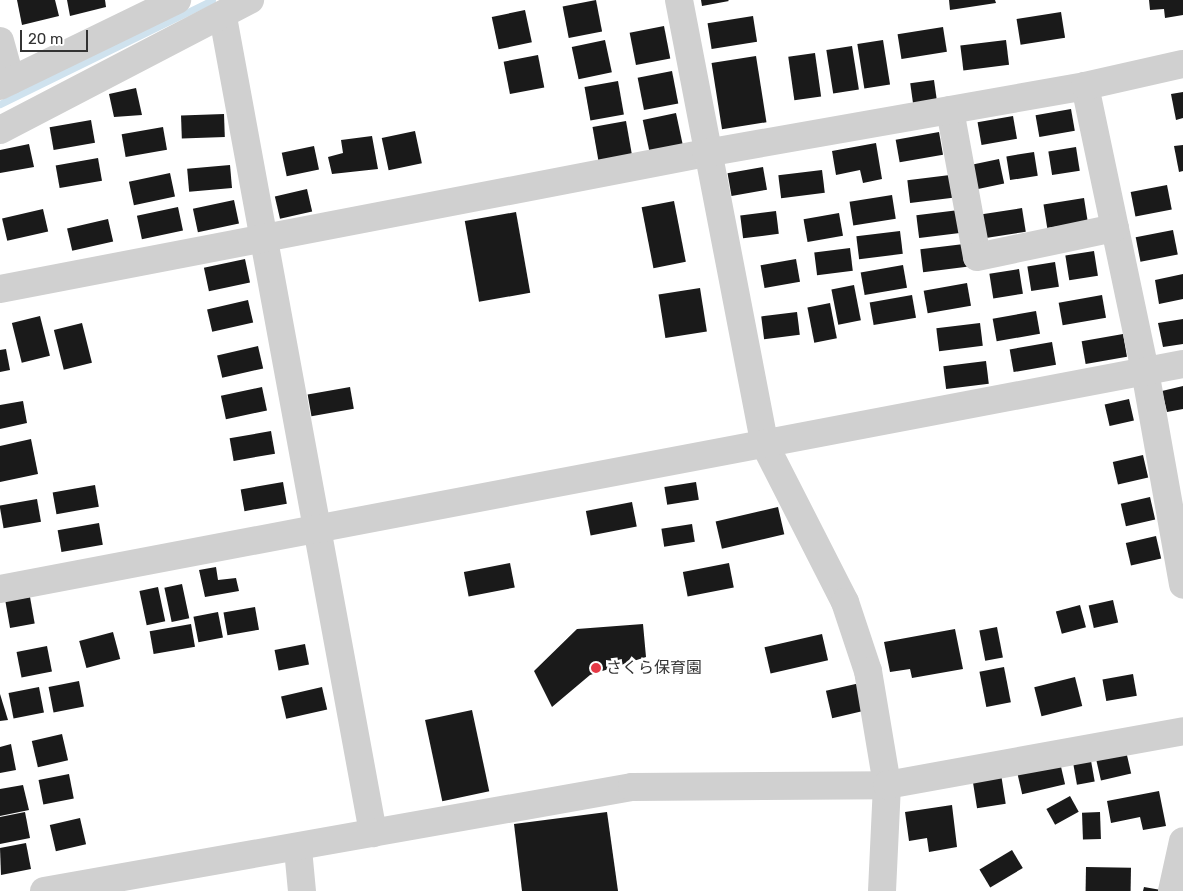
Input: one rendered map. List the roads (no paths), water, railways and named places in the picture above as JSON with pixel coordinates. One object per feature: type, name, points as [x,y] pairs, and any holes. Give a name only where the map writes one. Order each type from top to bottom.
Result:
[{"type":"street","points":[[0,41],[5,84],[177,0]]},
{"type":"street","points":[[0,130],[223,17],[250,0]]},
{"type":"street","points":[[680,0],[706,153],[764,446],[845,602],[868,671],[887,785],[882,891]]},
{"type":"street","points":[[223,17],[314,530],[373,833]]},
{"type":"street","points":[[0,289],[263,240],[706,153],[1085,86],[1183,64]]},
{"type":"street","points":[[1085,86],[1145,371],[1183,586]]},
{"type":"street","points":[[950,110],[977,257],[1115,228]]},
{"type":"street","points":[[0,589],[764,446],[1183,364]]},
{"type":"street","points":[[44,891],[298,849],[373,833],[632,786],[887,785],[1183,731]]},
{"type":"street","points":[[1172,891],[1183,841]]},
{"type":"street","points":[[298,849],[302,891]]},
{"type":"waterway","points":[[0,104],[212,0]]},
{"type":"place","name":"さくら保育園","points":[[596,668]]}]
